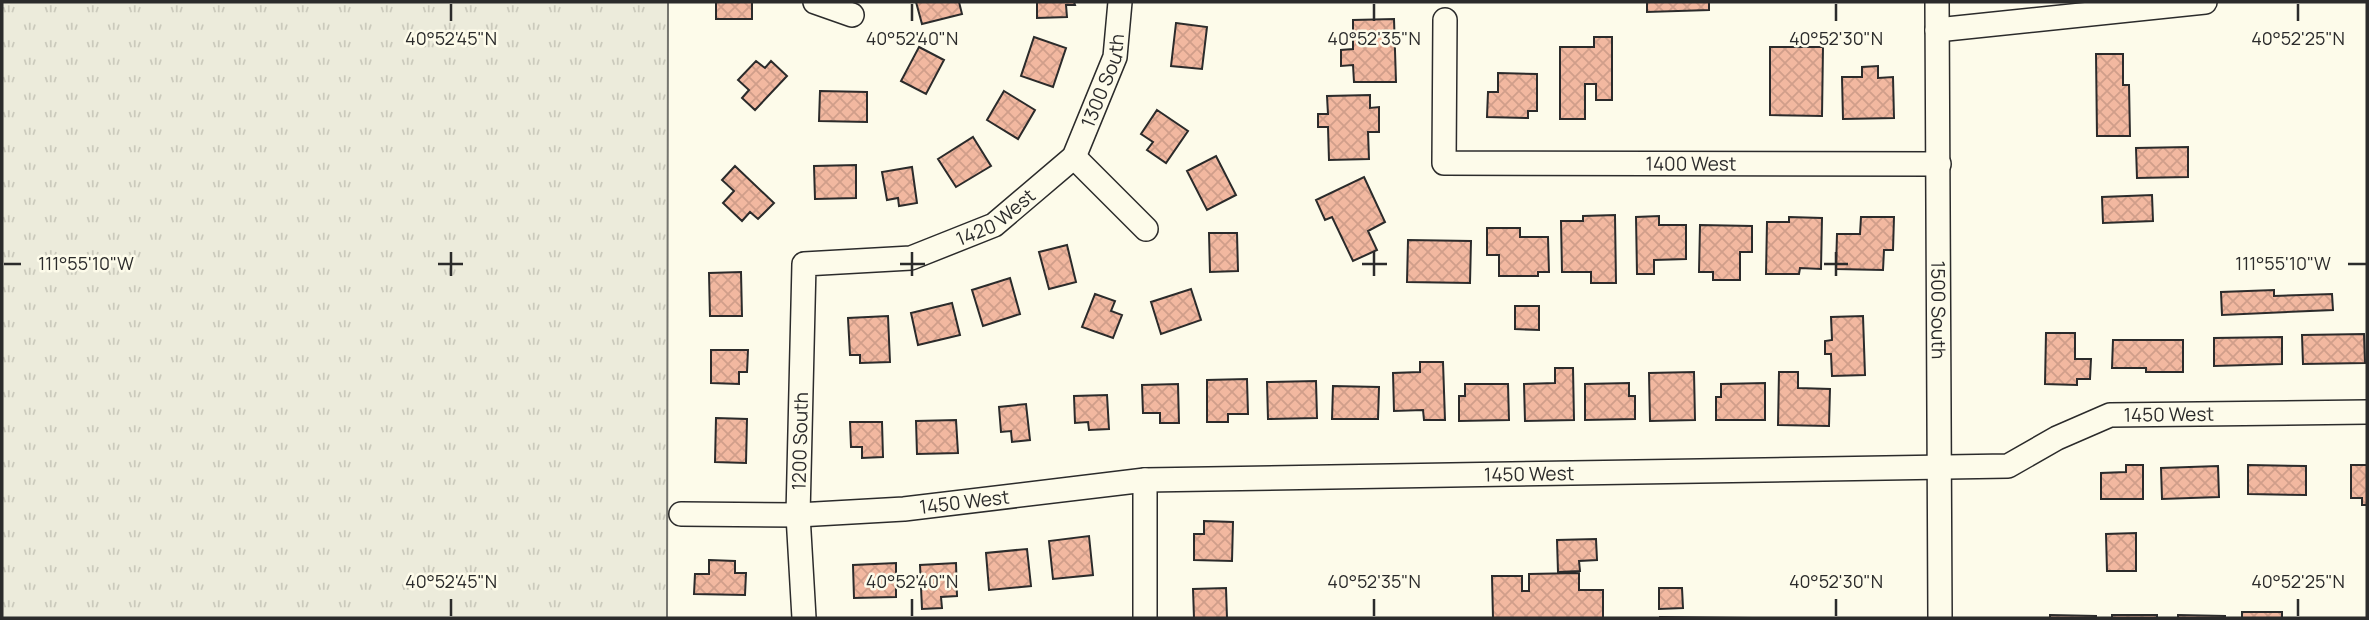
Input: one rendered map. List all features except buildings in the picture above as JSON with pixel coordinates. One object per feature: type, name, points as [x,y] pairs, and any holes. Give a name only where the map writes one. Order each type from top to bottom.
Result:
[{"type":"street","points":[[815,2],[852,15]]},
{"type":"street","name":"1300 South","points":[[1074,157],[1115,57],[1121,2]]},
{"type":"street","name":"1500 South","points":[[1937,2],[1940,618]]},
{"type":"street","points":[[1937,30],[2205,2]]},
{"type":"street","name":"1400 West","points":[[1445,20],[1444,163],[1939,164]]},
{"type":"street","points":[[1074,157],[1146,229]]},
{"type":"street","name":"1420 West","points":[[804,264],[911,258],[923,254],[994,225],[1074,157]]},
{"type":"street","name":"1200 South","points":[[804,264],[798,515],[804,618]]},
{"type":"street","name":"1450 West","points":[[681,513],[798,515],[904,509],[1145,480],[2008,466],[2057,438],[2110,415],[2367,412]]},
{"type":"street","points":[[1145,480],[1145,618]]},
{"type":"green space","points":[[2,2],[668,2],[667,618],[2,618]]}]
